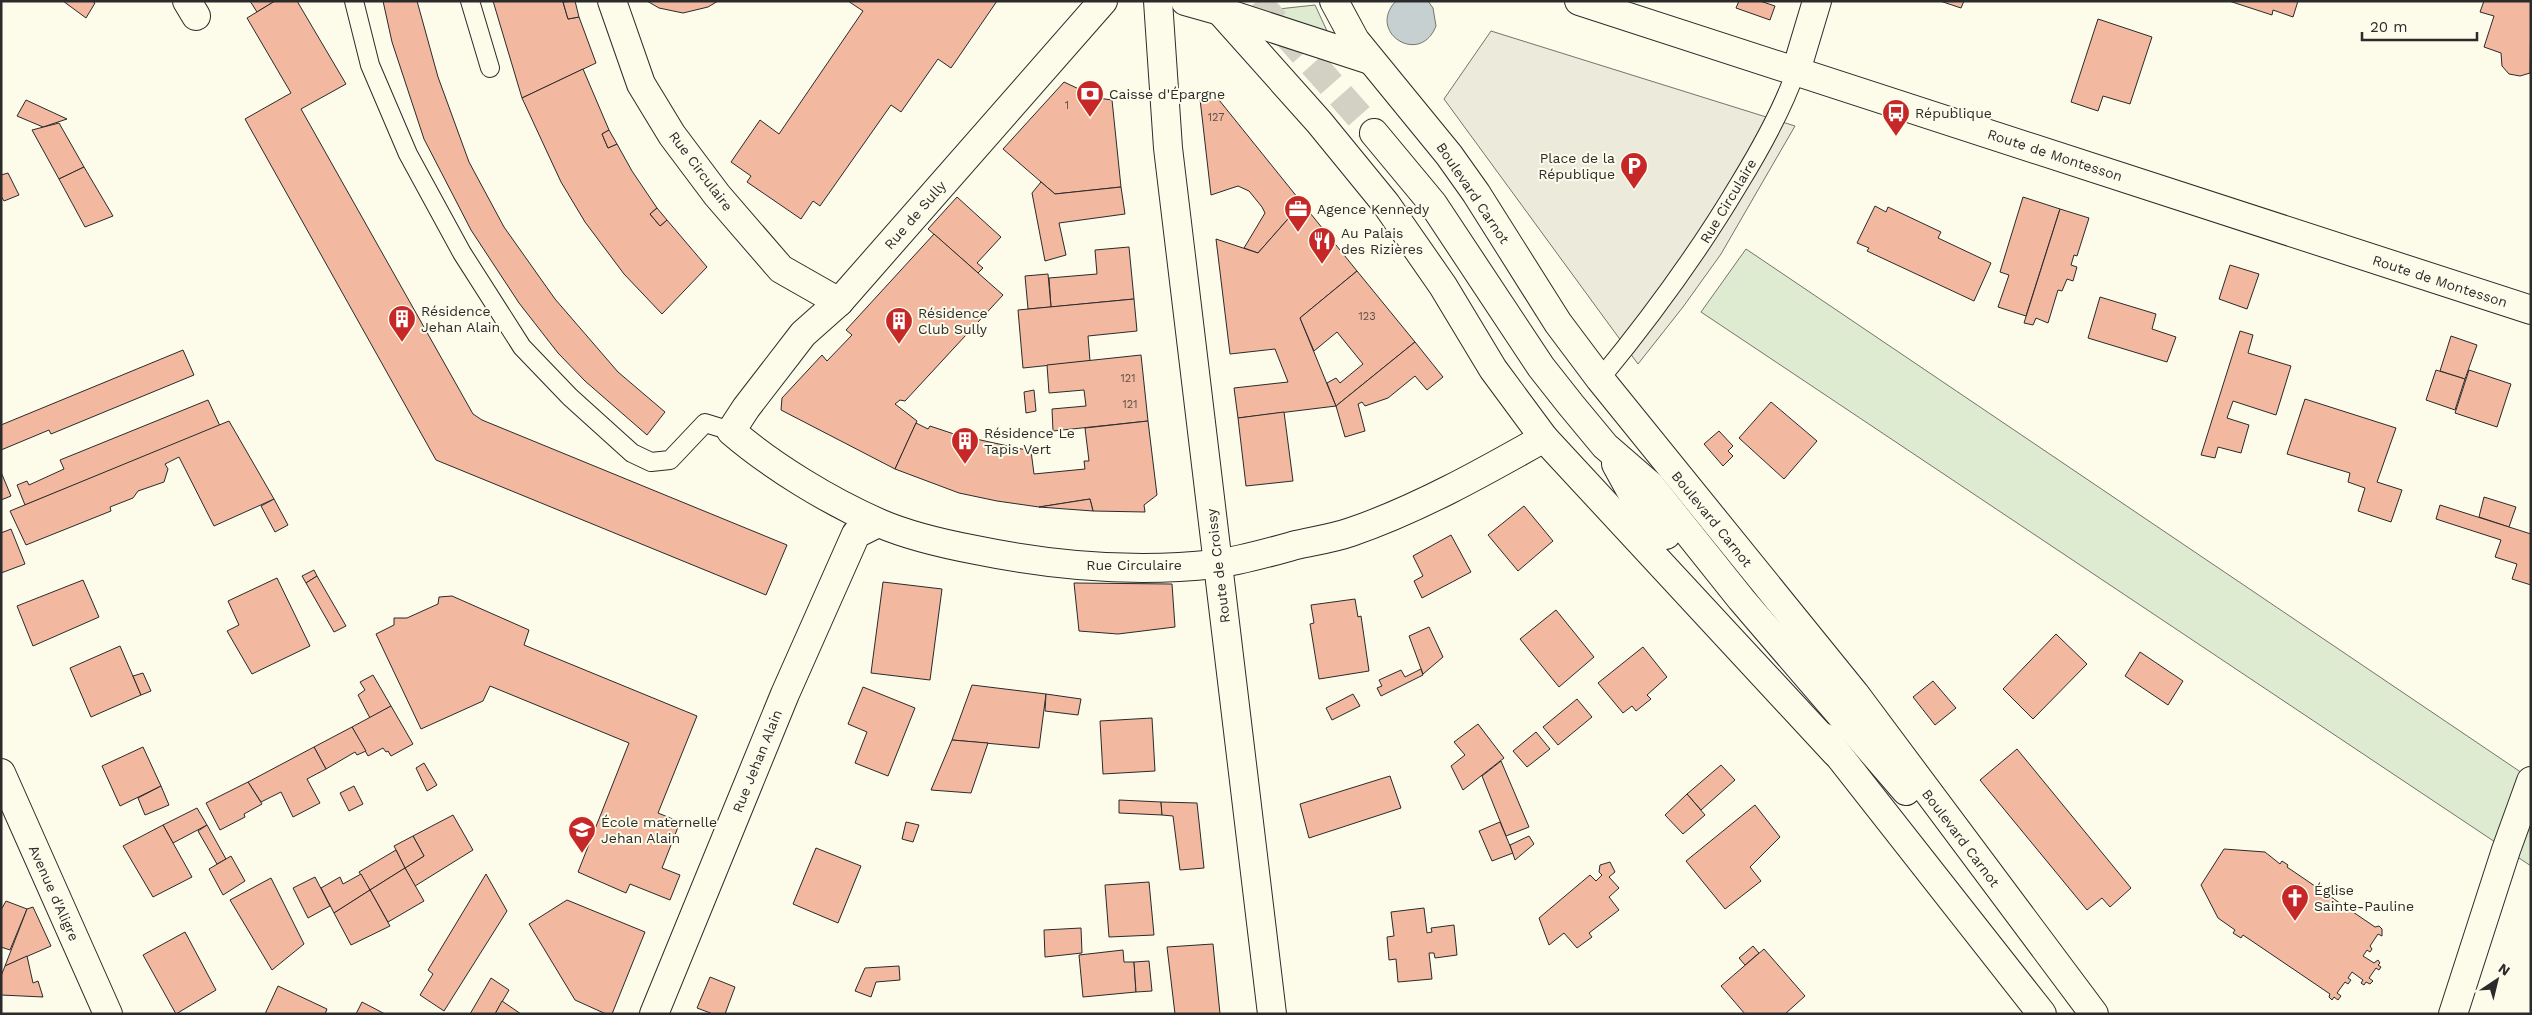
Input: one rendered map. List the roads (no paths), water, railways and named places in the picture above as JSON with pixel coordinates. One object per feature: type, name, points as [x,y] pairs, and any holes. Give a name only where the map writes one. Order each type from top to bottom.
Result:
[{"type":"main road","name":"Rue Circulaire","points":[[612,1],[641,84],[672,135],[718,195],[780,269],[839,302]]},
{"type":"main road","name":"Rue de Sully","points":[[731,432],[746,408],[803,334],[839,302],[1103,1]]},
{"type":"main road","name":"Route de Croissy","points":[[1158,1],[1166,117],[1217,564],[1272,1014]]},
{"type":"main road","points":[[1185,1],[1223,4],[1371,60]]},
{"type":"main road","points":[[1334,1],[1348,29],[1371,60]]},
{"type":"main road","name":"Route de Montesson","points":[[1579,1],[2531,310]]},
{"type":"main road","name":"Rue Circulaire","points":[[1796,71],[1817,1]]},
{"type":"main road","name":"Boulevard Carnot","points":[[1223,4],[1235,26],[1354,163],[1414,243],[1493,369],[1544,438],[1836,753]]},
{"type":"main road","name":"Boulevard Carnot","points":[[1371,60],[1449,155],[1486,208],[1558,323],[1600,380],[1654,449],[1855,694],[2094,1014]]},
{"type":"main road","name":"Boulevard Carnot","points":[[1374,133],[1433,204],[1541,367],[1605,446],[1633,495],[1727,610],[1836,753],[2042,1014]]},
{"type":"main road","name":"Rue Circulaire","points":[[731,432],[758,454],[790,475],[878,523],[951,545],[1009,557],[1068,565],[1139,567],[1217,564],[1351,532],[1423,502],[1544,438]]},
{"type":"main road","name":"Boulevard Carnot","points":[[1605,446],[1650,485],[1742,599],[2062,972]]},
{"type":"main road","name":"Rue Jehan Alain","points":[[654,1014],[784,694],[856,534],[878,523]]},
{"type":"main road","name":"Avenue d'Aligre","points":[[1,773],[108,1014]]},
{"type":"main road","points":[[2452,1014],[2506,850],[2531,781]]},
{"type":"lane","points":[[354,1],[370,65],[408,154],[462,253],[522,347],[570,396],[632,453],[651,462],[670,460],[705,424],[731,432]]},
{"type":"lane","points":[[470,1],[490,68]]},
{"type":"lane","name":"Rue Circulaire","points":[[1600,380],[1652,316],[1706,240],[1752,163],[1787,96],[1796,71]]},
{"type":"lane","points":[[1654,449],[1685,529]]},
{"type":"tunnel","points":[[1257,1],[1374,133]]},
{"type":"place","name":"Caisse d'Épargne","points":[[1090,118]]},
{"type":"place","name":"République","points":[[1896,137]]},
{"type":"place","name":"Place de la République","points":[[1634,190]]},
{"type":"place","name":"Agence Kennedy","points":[[1298,233]]},
{"type":"place","name":"Au Palais des Rizières","points":[[1322,265]]},
{"type":"place","name":"Résidence Jehan Alain","points":[[402,343]]},
{"type":"place","name":"Résidence Club Sully","points":[[899,345]]},
{"type":"place","name":"Résidence Le Tapis Vert","points":[[965,465]]},
{"type":"place","name":"École maternelle Jehan Alain","points":[[582,854]]},
{"type":"place","name":"Église Sainte-Pauline","points":[[2295,922]]}]
